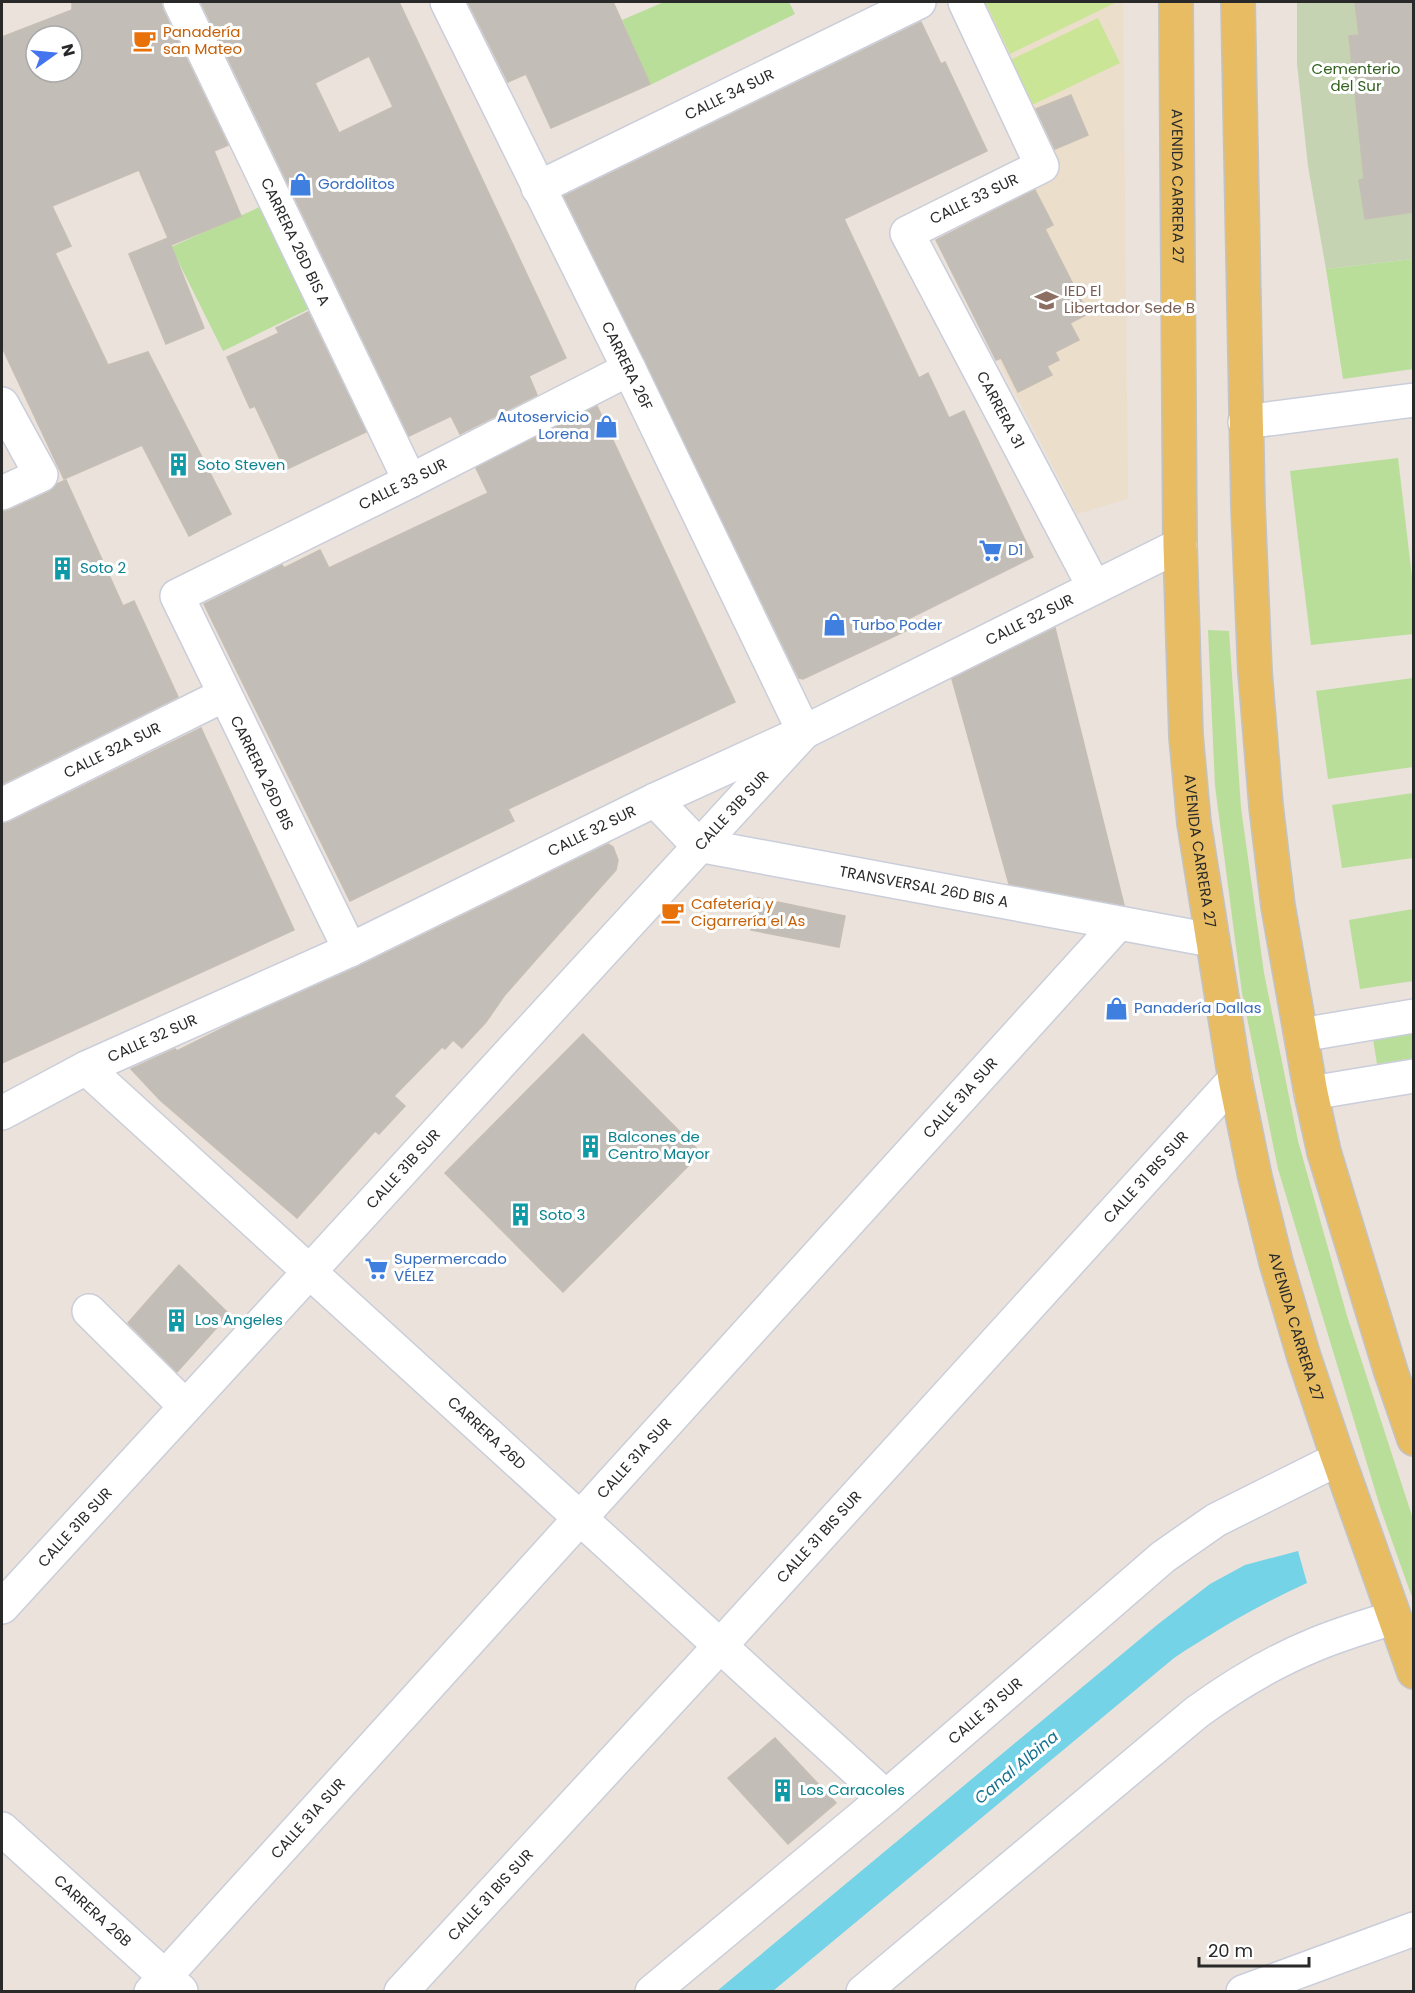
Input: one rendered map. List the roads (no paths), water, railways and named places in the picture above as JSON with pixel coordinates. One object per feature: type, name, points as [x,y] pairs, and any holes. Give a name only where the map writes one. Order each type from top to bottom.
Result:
[{"type":"main road","name":"AVENIDA CARRERA 27","points":[[1176,2],[1179,544],[1186,736],[1194,823],[1235,1079],[1255,1177],[1276,1262],[1304,1357],[1338,1459],[1413,1672]]},
{"type":"main road","points":[[1238,2],[1245,422],[1254,650],[1266,806],[1278,906],[1311,1093],[1331,1174],[1413,1438]]},
{"type":"street","name":"CARRERA 26D BIS A","points":[[180,2],[410,482]]},
{"type":"street","name":"CARRERA 26F","points":[[447,2],[629,369],[804,732]]},
{"type":"street","name":"CALLE 34 SUR","points":[[538,188],[919,2]]},
{"type":"street","name":"CALLE 33 SUR","points":[[906,233],[1042,166],[965,2]]},
{"type":"street","name":"CARRERA 31","points":[[906,233],[1094,587]]},
{"type":"street","name":"CALLE 33 SUR","points":[[177,596],[410,482],[629,369]]},
{"type":"street","points":[[1245,422],[1413,400]]},
{"type":"street","points":[[2,404],[40,475],[2,493]]},
{"type":"street","name":"CALLE 32 SUR","points":[[2,1113],[86,1068],[350,950],[655,800],[804,732],[1179,544]]},
{"type":"street","name":"CARRERA 26D BIS","points":[[177,596],[350,950]]},
{"type":"street","name":"CALLE 32A SUR","points":[[2,805],[224,695]]},
{"type":"street","name":"CALLE 31B SUR","points":[[2,1607],[804,732]]},
{"type":"street","points":[[655,800],[698,845]]},
{"type":"street","name":"TRANSVERSAL 26D BIS A","points":[[698,845],[1211,940]]},
{"type":"street","name":"CALLE 31A SUR","points":[[166,1986],[580,1518],[1118,924]]},
{"type":"street","points":[[1301,1035],[1413,1016]]},
{"type":"street","name":"CARRERA 26D","points":[[86,1068],[886,1797]]},
{"type":"street","points":[[1311,1093],[1413,1076]]},
{"type":"street","name":"CALLE 31 BIS SUR","points":[[401,1992],[720,1646],[1235,1079]]},
{"type":"street","points":[[89,1311],[185,1406]]},
{"type":"street","name":"CALLE 31 SUR","points":[[652,1992],[886,1797],[1170,1552],[1216,1520],[1338,1459]]},
{"type":"street","points":[[863,1992],[1204,1706],[1257,1672],[1313,1645],[1394,1618]]},
{"type":"street","name":"CARRERA 26B","points":[[2,1829],[166,1986]]},
{"type":"street","points":[[1243,1992],[1413,1929]]},
{"type":"water","name":"Canal Albina","points":[[1298,1551],[1307,1583],[1239,1618],[1174,1658],[773,1991],[717,1991],[1157,1625],[1210,1584],[1245,1565]]},
{"type":"place","name":"Panadería san Mateo","points":[[145,41]]},
{"type":"place","name":"Gordolitos","points":[[300,184]]},
{"type":"place","name":"IED El Libertador Sede B","points":[[1046,300]]},
{"type":"place","name":"Autoservicio Lorena","points":[[607,426]]},
{"type":"place","name":"Soto Steven","points":[[179,465]]},
{"type":"place","name":"D1","points":[[990,550]]},
{"type":"place","name":"Soto 2","points":[[62,568]]},
{"type":"place","name":"Turbo Poder","points":[[834,625]]},
{"type":"place","name":"Cafetería y Cigarrería el As","points":[[673,913]]},
{"type":"place","name":"Panadería Dallas","points":[[1116,1008]]},
{"type":"place","name":"Balcones de Centro Mayor","points":[[590,1146]]},
{"type":"place","name":"Soto 3","points":[[521,1215]]},
{"type":"place","name":"Supermercado VÉLEZ","points":[[376,1268]]},
{"type":"place","name":"Los Angeles","points":[[177,1320]]},
{"type":"place","name":"Los Caracoles","points":[[782,1790]]},
{"type":"park label","name":"Cementerio del Sur","points":[[1356,78]]}]
